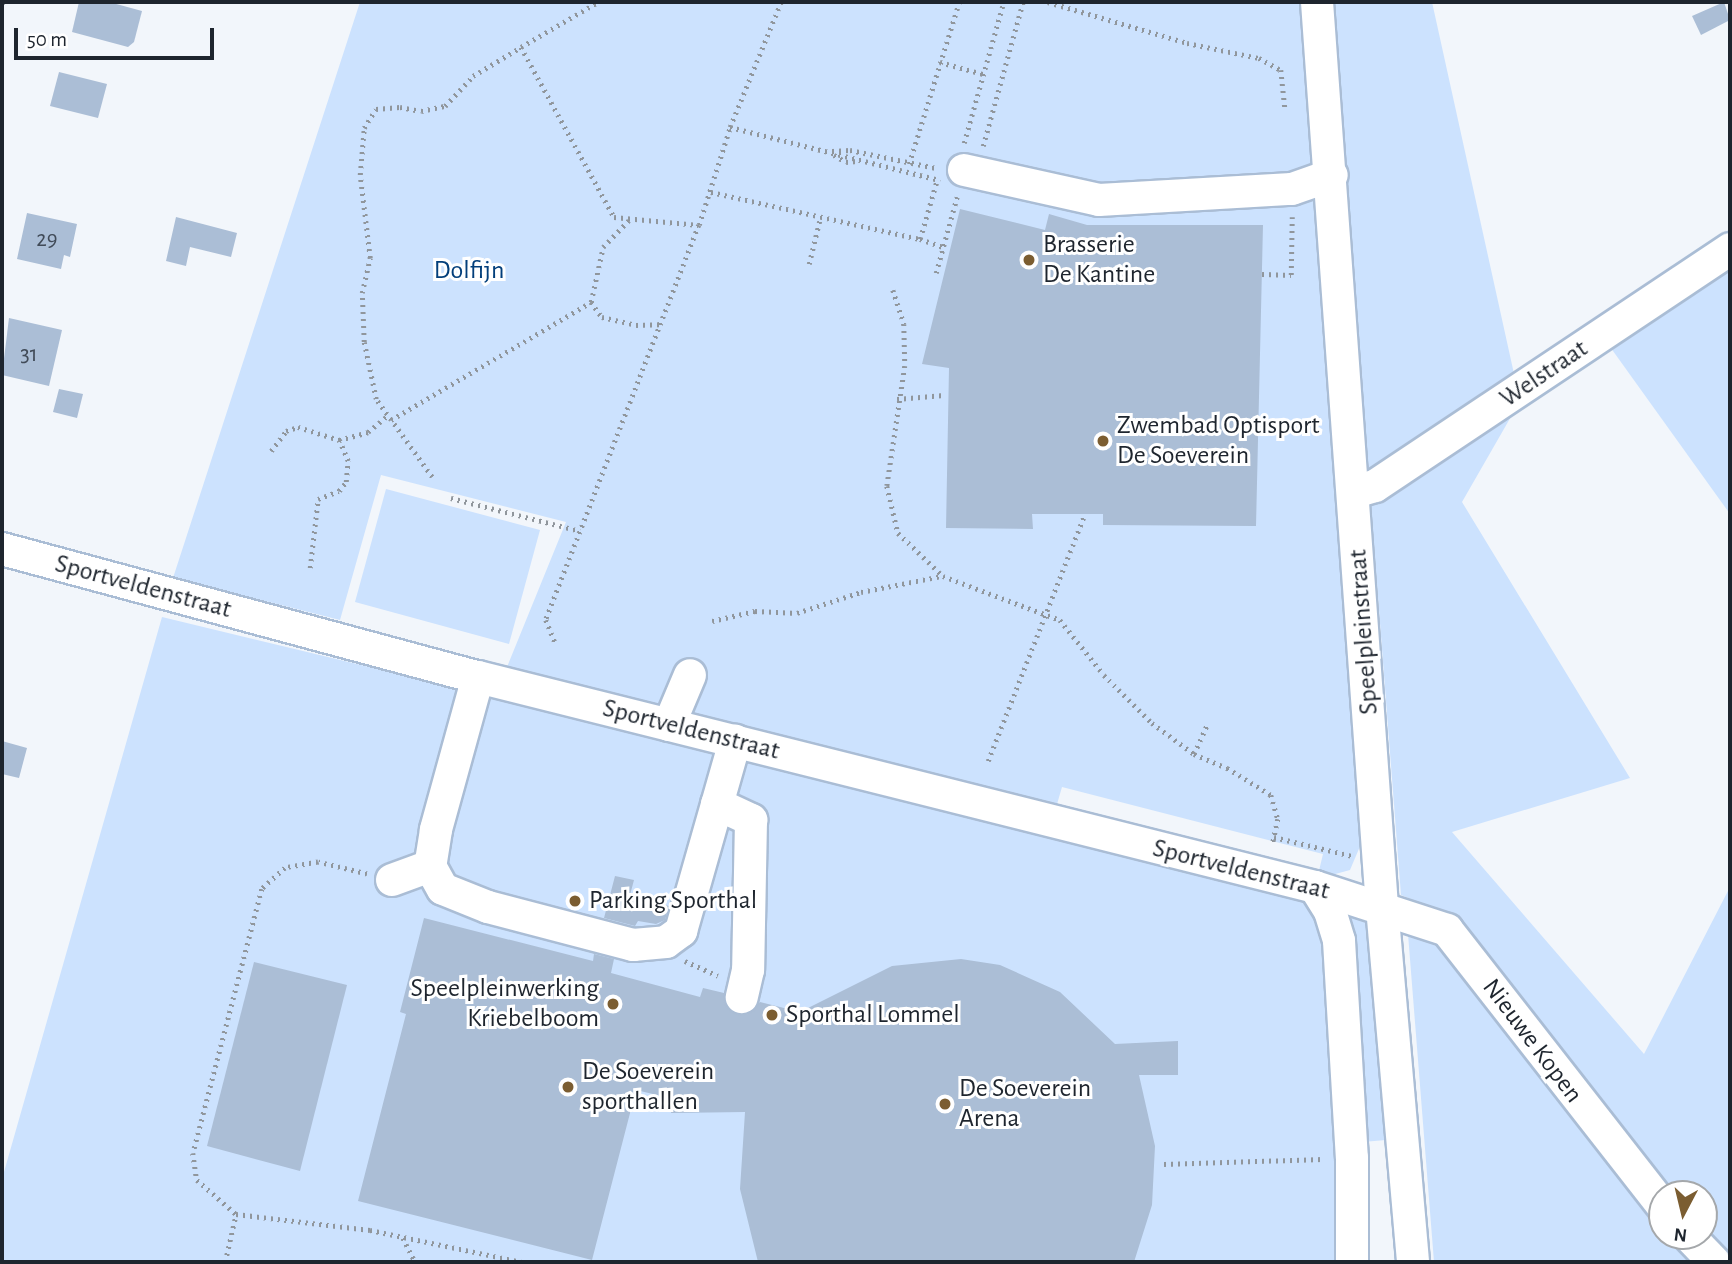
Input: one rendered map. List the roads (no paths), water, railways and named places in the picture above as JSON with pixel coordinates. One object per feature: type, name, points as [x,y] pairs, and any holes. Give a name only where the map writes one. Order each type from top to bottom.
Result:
[{"type":"street","name":"Speelpleinstraat","points":[[1317,2],[1332,175],[1382,907],[1413,1262]]},
{"type":"street","points":[[952,171],[1100,200],[1292,189],[1332,175]]},
{"type":"street","name":"Welstraat","points":[[1354,492],[1376,486],[1730,249]]},
{"type":"street","name":"Sportveldenstraat","points":[[2,549],[478,677],[1315,887],[1382,907]]},
{"type":"street","points":[[669,725],[690,675]]},
{"type":"street","points":[[478,677],[430,866],[443,889],[488,906],[633,945],[657,944],[681,931],[735,741]]},
{"type":"street","points":[[717,804],[751,820],[748,970],[742,997]]},
{"type":"street","points":[[392,880],[430,866]]},
{"type":"street","points":[[1315,887],[1330,911],[1339,941],[1352,1158],[1352,1262]]},
{"type":"street","name":"Nieuwe Kopen","points":[[1382,907],[1447,930],[1648,1187]]},
{"type":"place","name":"Brasserie De Kantine","points":[[1029,260]]},
{"type":"place","name":"Zwembad Optisport De Soeverein","points":[[1103,441]]},
{"type":"place","name":"Parking Sporthal","points":[[575,901]]},
{"type":"place","name":"Speelpleinwerking Kriebelboom","points":[[613,1004]]},
{"type":"place","name":"Sporthal Lommel","points":[[772,1015]]},
{"type":"place","name":"De Soeverein sporthallen","points":[[568,1087]]},
{"type":"place","name":"De Soeverein Arena","points":[[945,1104]]},
{"type":"park label","name":"Dolfijn","points":[[469,271]]}]
